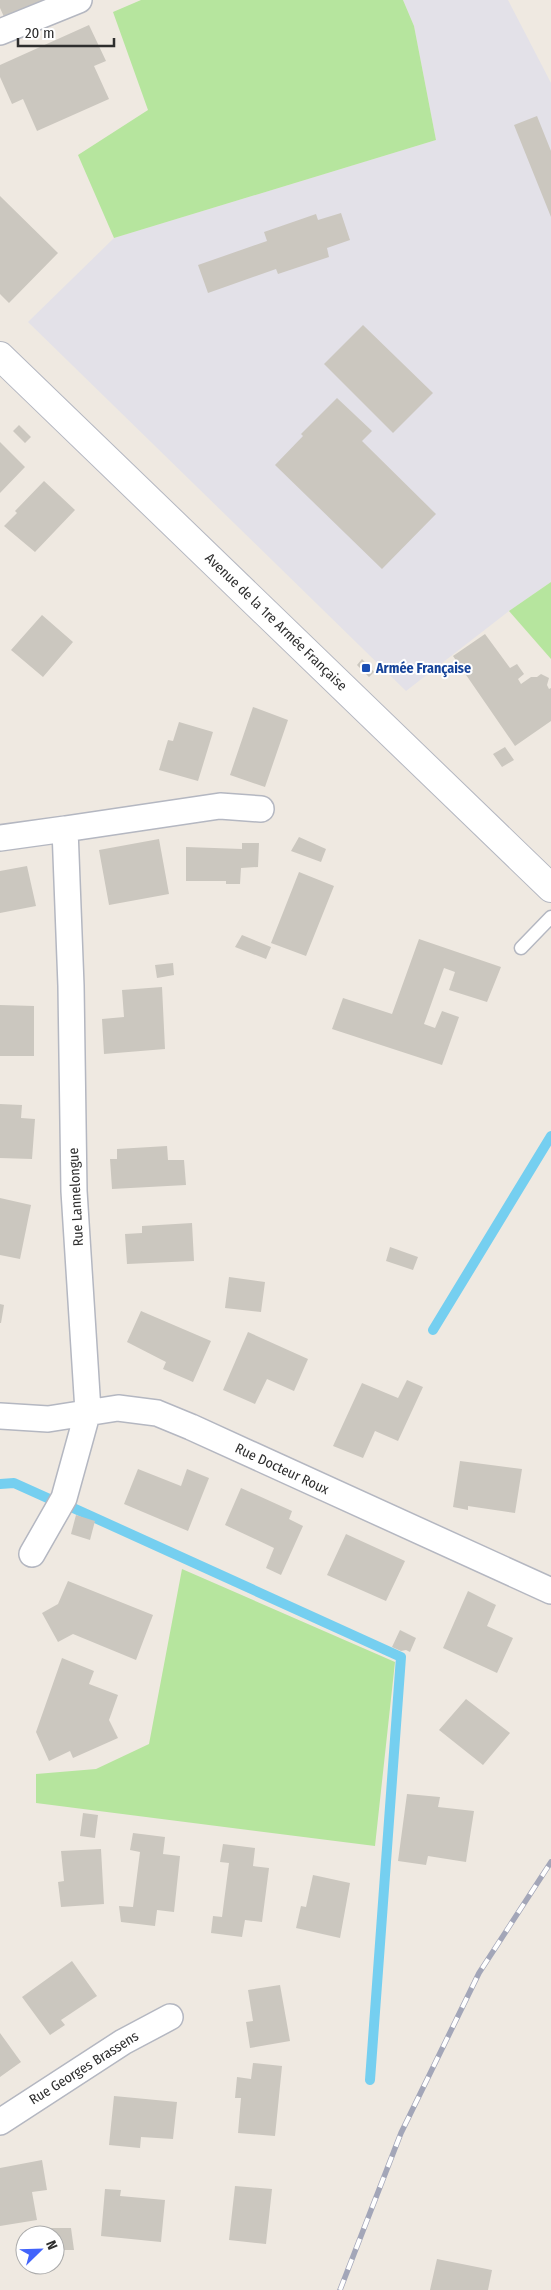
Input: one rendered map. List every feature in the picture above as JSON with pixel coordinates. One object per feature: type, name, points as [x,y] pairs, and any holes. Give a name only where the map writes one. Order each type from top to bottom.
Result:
[{"type":"main road","name":"Avenue de la 1re Armée Française","points":[[0,356],[551,888]]},
{"type":"street","points":[[0,32],[79,0]]},
{"type":"street","points":[[0,838],[220,806],[261,809]]},
{"type":"street","name":"Rue Lannelongue","points":[[32,1554],[64,1498],[88,1411],[74,1191],[71,986],[65,829]]},
{"type":"street","name":"Rue Docteur Roux","points":[[0,1416],[48,1418],[118,1408],[157,1413],[551,1591]]},
{"type":"street","name":"Rue Georges Brassens","points":[[0,2122],[123,2042],[170,2017]]},
{"type":"lane","points":[[521,948],[551,917]]},
{"type":"shaded area","points":[[403,0],[508,0],[551,83],[551,582],[509,611],[406,691],[28,322],[114,238],[436,140],[414,26]]},
{"type":"green space","points":[[141,0],[403,0],[414,26],[436,140],[114,238],[78,155],[148,110],[113,12]]},
{"type":"green space","points":[[551,582],[551,659],[509,611]]},
{"type":"green space","points":[[182,1569],[395,1662],[375,1846],[36,1803],[36,1774],[96,1769],[149,1744]]},
{"type":"building","points":[[0,0],[49,0],[5,19],[0,8]]},
{"type":"building","points":[[89,25],[106,61],[94,66],[109,99],[37,131],[23,99],[12,104],[0,77],[0,65]]},
{"type":"building","points":[[537,116],[551,151],[551,217],[514,125]]},
{"type":"building","points":[[0,196],[58,253],[9,303],[0,294]]},
{"type":"building","points":[[341,213],[350,240],[327,248],[329,257],[278,274],[276,269],[208,293],[198,265],[267,241],[264,232],[316,214],[318,220]]},
{"type":"building","points":[[363,325],[433,393],[393,433],[324,364]]},
{"type":"building","points":[[337,398],[372,431],[362,441],[436,514],[382,569],[275,465],[303,436],[301,434]]},
{"type":"building","points":[[19,425],[31,437],[25,443],[13,431]]},
{"type":"building","points":[[0,442],[25,467],[0,493]]},
{"type":"building","points":[[44,481],[75,510],[35,552],[4,526],[17,513],[15,511]]},
{"type":"building","points":[[42,615],[73,642],[43,677],[11,650]]},
{"type":"building","points":[[485,634],[510,668],[517,664],[524,674],[518,679],[521,684],[531,677],[537,677],[541,674],[549,678],[547,685],[549,689],[551,688],[551,721],[515,746],[453,656]]},
{"type":"building","points":[[362,659],[374,672],[369,677],[357,665]]},
{"type":"building","points":[[253,707],[288,720],[265,787],[230,775]]},
{"type":"building","points":[[179,722],[213,732],[198,781],[159,770],[168,740],[173,741]]},
{"type":"building","points":[[505,747],[514,760],[502,767],[493,754]]},
{"type":"building","points":[[299,837],[326,849],[321,862],[291,851]]},
{"type":"building","points":[[159,839],[169,894],[109,905],[99,850]]},
{"type":"building","points":[[242,843],[259,843],[258,867],[241,868],[240,884],[226,884],[226,881],[186,881],[186,847],[242,849]]},
{"type":"building","points":[[27,866],[36,906],[0,913],[0,871]]},
{"type":"building","points":[[299,872],[334,886],[306,956],[271,943]]},
{"type":"building","points":[[242,935],[271,947],[266,959],[235,947]]},
{"type":"building","points":[[419,939],[501,967],[487,1002],[449,990],[455,972],[444,968],[424,1024],[435,1028],[442,1011],[459,1017],[442,1065],[332,1029],[343,998],[392,1014]]},
{"type":"building","points":[[173,963],[174,975],[157,978],[155,965]]},
{"type":"building","points":[[162,987],[165,1049],[104,1054],[102,1019],[124,1017],[122,990]]},
{"type":"building","points":[[0,1005],[34,1006],[34,1056],[0,1056]]},
{"type":"building","points":[[0,1104],[22,1105],[21,1118],[35,1119],[32,1159],[0,1158]]},
{"type":"building","points":[[167,1146],[168,1160],[184,1160],[186,1185],[112,1189],[110,1159],[117,1159],[117,1149]]},
{"type":"building","points":[[0,1198],[31,1205],[20,1259],[0,1255]]},
{"type":"building","points":[[192,1223],[194,1261],[127,1264],[125,1234],[142,1233],[142,1226]]},
{"type":"building","points":[[390,1247],[418,1257],[413,1270],[386,1261]]},
{"type":"building","points":[[229,1277],[265,1282],[261,1312],[225,1308]]},
{"type":"building","points":[[0,1304],[4,1305],[1,1323],[0,1323]]},
{"type":"building","points":[[141,1311],[211,1341],[193,1382],[163,1369],[166,1362],[127,1342]]},
{"type":"building","points":[[248,1332],[308,1359],[294,1391],[267,1379],[255,1404],[223,1390]]},
{"type":"building","points":[[407,1380],[423,1387],[398,1441],[375,1431],[363,1458],[333,1446],[362,1383],[398,1398]]},
{"type":"building","points":[[460,1461],[522,1469],[515,1513],[468,1506],[468,1510],[453,1507]]},
{"type":"building","points":[[138,1469],[181,1486],[187,1469],[209,1478],[188,1531],[124,1504]]},
{"type":"building","points":[[241,1488],[292,1511],[289,1519],[303,1526],[281,1575],[266,1568],[274,1548],[225,1525]]},
{"type":"building","points":[[76,1515],[95,1521],[90,1540],[71,1534]]},
{"type":"building","points":[[346,1534],[405,1561],[386,1601],[327,1575]]},
{"type":"building","points":[[68,1581],[153,1615],[136,1660],[73,1634],[58,1642],[42,1613],[58,1604]]},
{"type":"building","points":[[468,1591],[496,1605],[487,1626],[513,1638],[497,1673],[443,1648]]},
{"type":"building","points":[[400,1630],[416,1638],[410,1652],[392,1647]]},
{"type":"building","points":[[62,1658],[94,1671],[89,1684],[118,1695],[109,1720],[118,1738],[73,1758],[70,1751],[49,1761],[36,1732]]},
{"type":"building","points":[[466,1699],[510,1733],[483,1765],[439,1730]]},
{"type":"building","points":[[407,1794],[440,1797],[438,1807],[474,1811],[466,1862],[428,1856],[426,1865],[398,1861]]},
{"type":"building","points":[[83,1813],[98,1815],[95,1838],[80,1836]]},
{"type":"building","points":[[133,1833],[165,1837],[163,1854],[180,1856],[174,1912],[157,1910],[155,1926],[121,1922],[119,1906],[133,1907],[140,1852],[130,1850]]},
{"type":"building","points":[[223,1844],[255,1848],[253,1866],[269,1868],[262,1922],[245,1920],[242,1937],[211,1933],[213,1916],[222,1917],[229,1863],[220,1862]]},
{"type":"building","points":[[101,1849],[104,1904],[61,1907],[58,1882],[64,1881],[61,1851]]},
{"type":"building","points":[[313,1875],[350,1883],[340,1938],[296,1928],[301,1906],[306,1907]]},
{"type":"building","points":[[72,1961],[97,1996],[61,2020],[65,2025],[50,2035],[22,1997]]},
{"type":"building","points":[[280,1985],[290,2041],[250,2048],[246,2022],[253,2021],[248,1990]]},
{"type":"building","points":[[0,2033],[21,2062],[0,2077]]},
{"type":"building","points":[[253,2063],[282,2066],[275,2136],[238,2133],[241,2098],[235,2098],[237,2077],[251,2079]]},
{"type":"building","points":[[114,2096],[177,2102],[173,2139],[141,2137],[140,2148],[109,2145]]},
{"type":"building","points":[[42,2160],[47,2190],[32,2192],[37,2220],[0,2226],[0,2168]]},
{"type":"building","points":[[235,2186],[272,2189],[266,2244],[229,2240]]},
{"type":"building","points":[[105,2189],[121,2190],[120,2196],[165,2200],[161,2242],[101,2236]]},
{"type":"building","points":[[65,2228],[71,2228],[74,2250],[65,2250]]},
{"type":"building","points":[[437,2259],[492,2270],[488,2290],[430,2290]]},
{"type":"waterway","points":[[433,1330],[551,1136]]},
{"type":"waterway","points":[[0,1484],[14,1483],[54,1501]]},
{"type":"waterway","points":[[71,1507],[401,1657],[370,2080]]},
{"type":"railway","points":[[340,2290],[401,2133],[479,1973],[551,1862]]},
{"type":"place","name":"Armée Française","points":[[366,668]]}]
